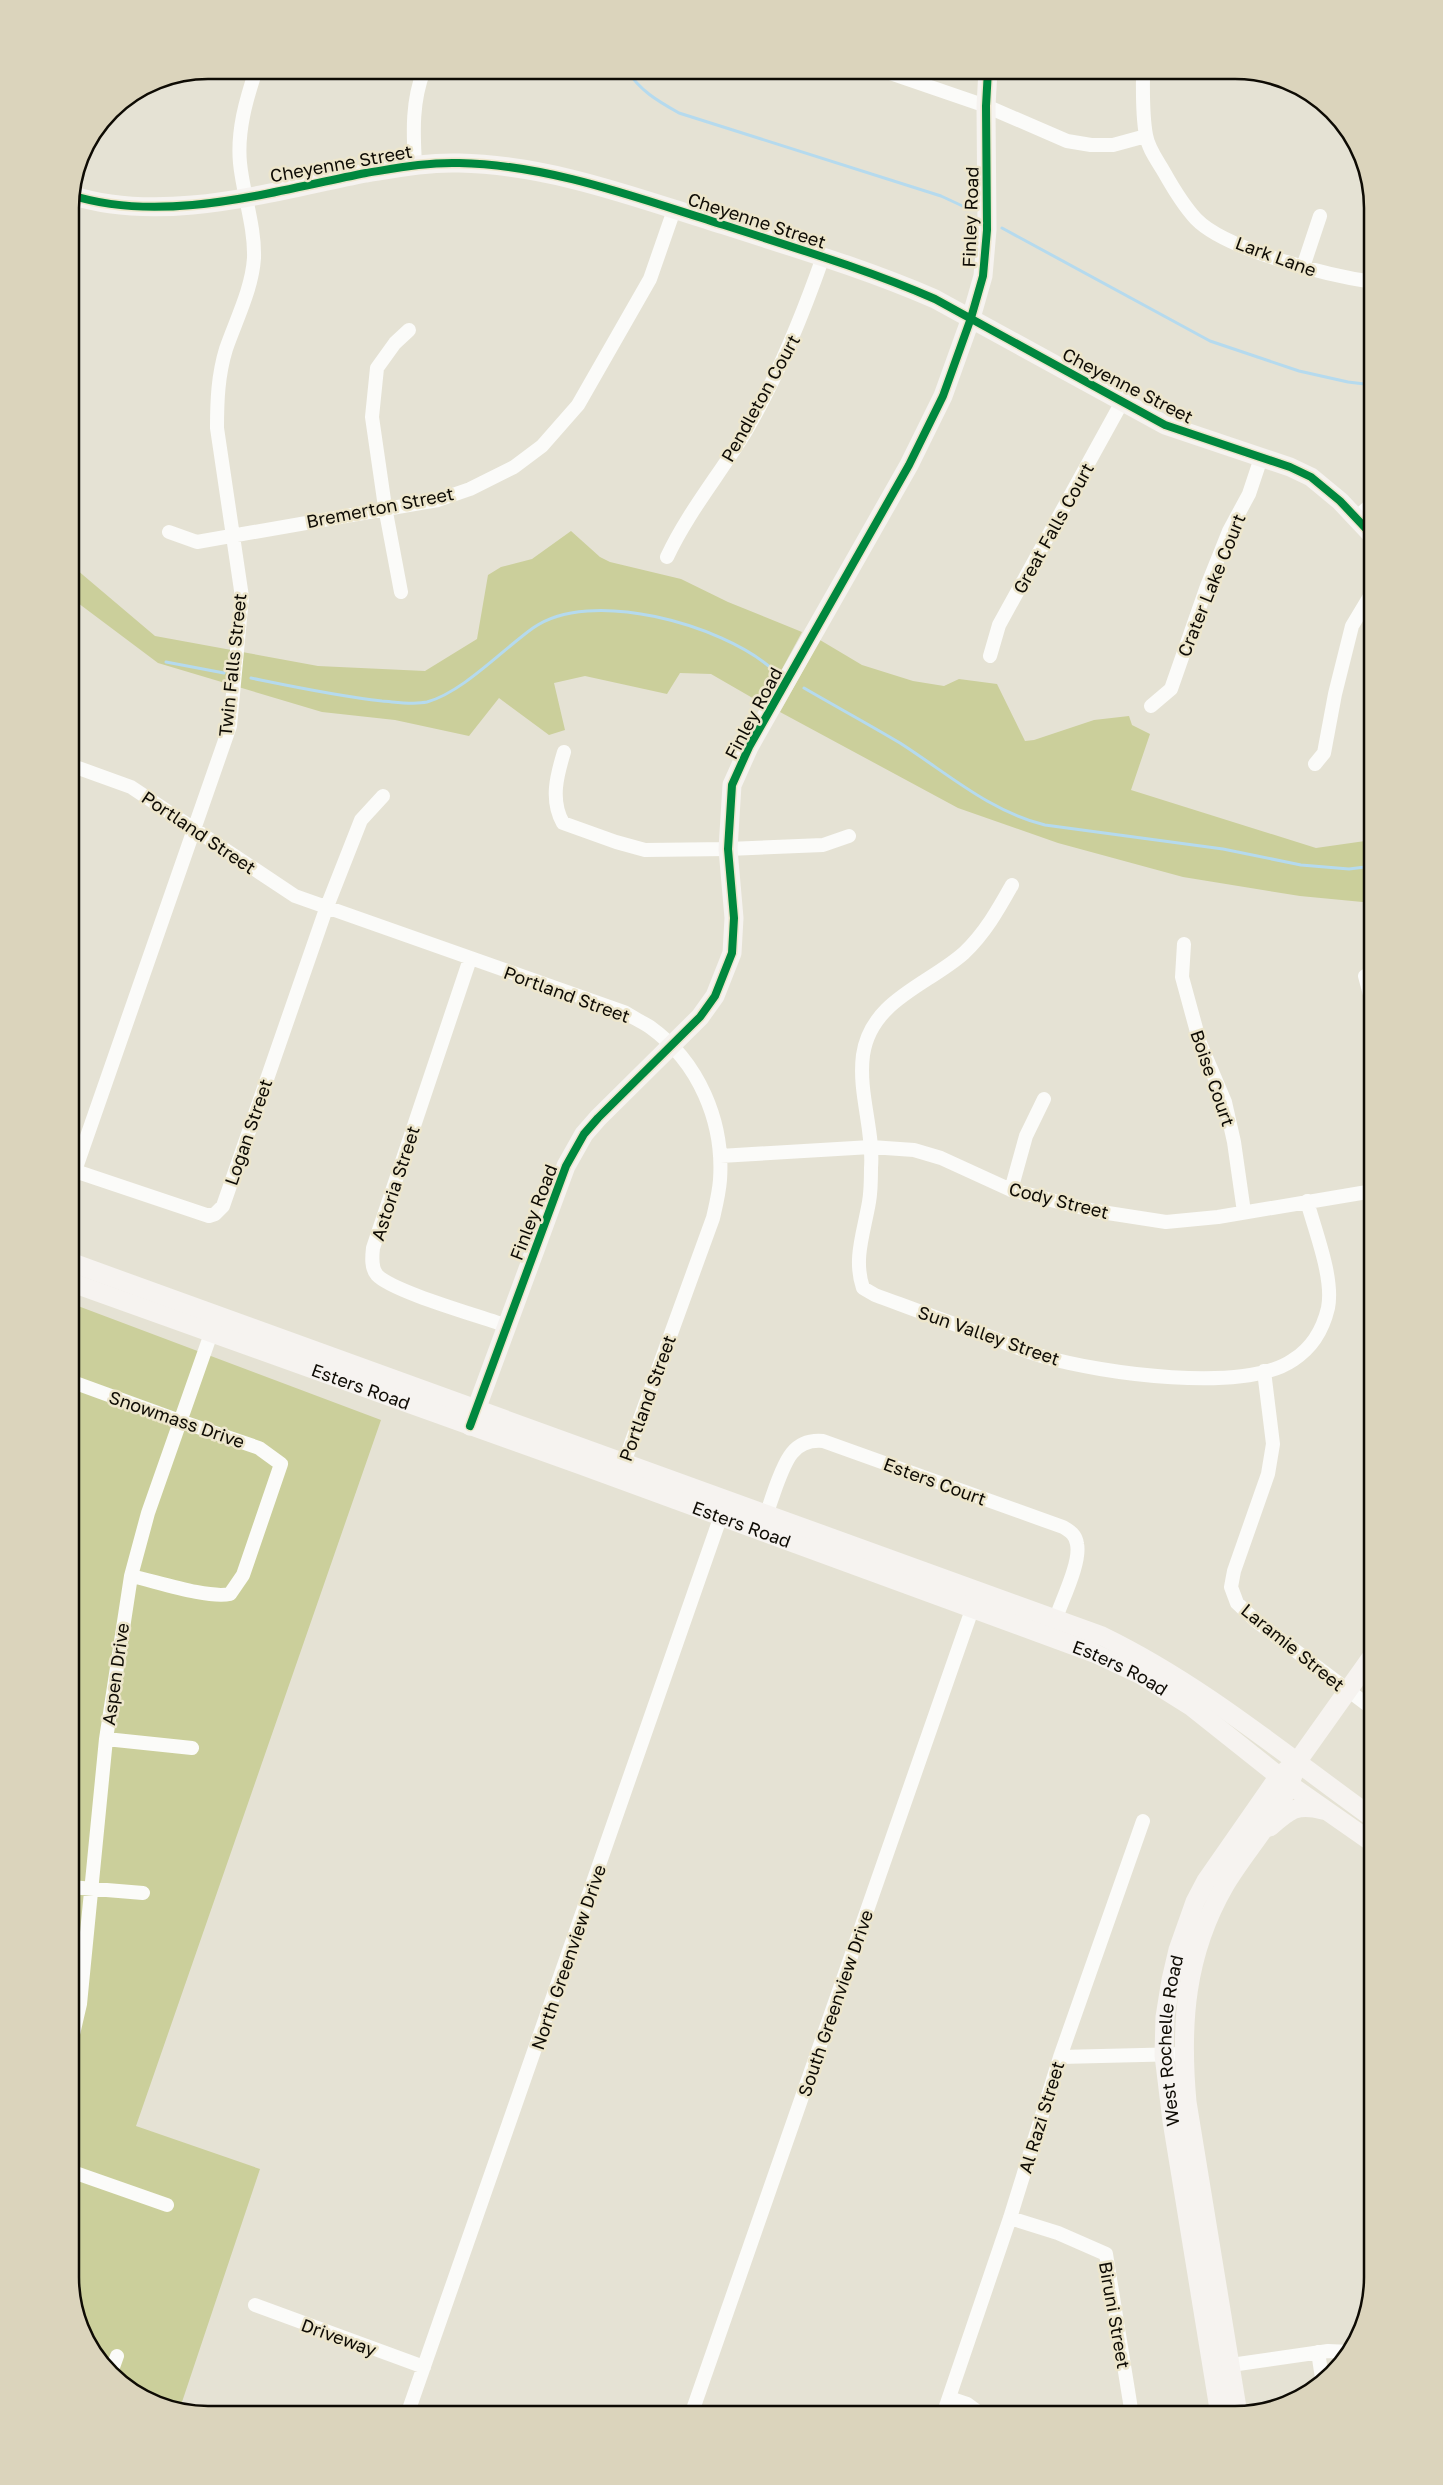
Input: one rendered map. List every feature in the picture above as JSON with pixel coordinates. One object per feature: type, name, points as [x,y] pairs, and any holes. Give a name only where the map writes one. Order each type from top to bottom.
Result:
[{"type":"street","name":"Twin Falls Street","points":[[79,1160],[230,726],[242,597],[217,428],[217,402],[225,351],[251,276],[254,258],[240,162],[242,114],[253,79]]},
{"type":"street","points":[[415,164],[413,113],[420,79]]},
{"type":"street","points":[[907,79],[986,106],[1067,141],[1091,145],[1113,144],[1146,136]]},
{"type":"street","name":"Finley Road","points":[[473,1417],[566,1166],[584,1134],[700,1017],[715,996],[732,953],[734,918],[728,849],[732,785],[749,747],[909,465],[943,396],[971,318],[983,276],[987,230],[988,79]]},
{"type":"street","name":"Lark Lane","points":[[1143,79],[1146,136],[1151,151],[1175,192],[1197,220],[1222,236],[1250,249],[1341,278],[1364,281]]},
{"type":"street","name":"Cheyenne Street","points":[[79,198],[138,208],[172,207],[245,196],[415,164],[459,162],[541,171],[674,210],[897,282],[971,318],[1164,425],[1311,477],[1364,526]]},
{"type":"street","name":"Bremerton Street","points":[[169,532],[198,542],[385,507],[438,500],[470,489],[514,467],[542,446],[578,405],[650,279],[674,210]]},
{"type":"street","points":[[1303,267],[1320,216]]},
{"type":"street","name":"Pendleton Court","points":[[667,557],[678,533],[746,431],[785,356],[823,257]]},
{"type":"street","points":[[401,592],[385,507],[372,417],[377,368],[395,344],[409,330]]},
{"type":"street","name":"Great Falls Court","points":[[990,656],[999,625],[1122,402]]},
{"type":"street","name":"Crater Lake Court","points":[[1151,706],[1171,688],[1207,586],[1229,531],[1249,494],[1261,458]]},
{"type":"street","points":[[1356,518],[1364,511]]},
{"type":"street","points":[[1315,764],[1324,754],[1335,694],[1352,626],[1364,606]]},
{"type":"street","points":[[564,752],[556,777],[556,811],[563,823],[616,842],[645,850],[728,849],[823,845],[850,836]]},
{"type":"street","name":"Portland Street","points":[[79,768],[131,787],[295,896],[326,909],[624,1012],[650,1027],[671,1046],[694,1072],[716,1124],[720,1156],[720,1181],[713,1218],[621,1471]]},
{"type":"street","points":[[326,909],[361,820],[383,796]]},
{"type":"street","name":"Sun Valley Street","points":[[1012,885],[988,926],[964,952],[939,973],[892,1002],[877,1018],[868,1036],[863,1061],[863,1089],[870,1147],[869,1201],[858,1261],[863,1288],[875,1295],[1045,1357],[1128,1374],[1160,1377],[1221,1377],[1264,1371],[1292,1361],[1311,1345],[1323,1325],[1328,1306],[1329,1282],[1307,1201]]},
{"type":"street","name":"Logan Street","points":[[79,1172],[209,1216],[223,1206],[326,909]]},
{"type":"street","name":"Boise Court","points":[[1184,944],[1182,976],[1200,1043],[1225,1102],[1234,1142],[1244,1212]]},
{"type":"street","name":"Astoria Street","points":[[470,959],[373,1248],[372,1261],[376,1274],[393,1287],[507,1326]]},
{"type":"street","points":[[1010,1190],[1026,1136],[1044,1098]]},
{"type":"street","name":"Cody Street","points":[[720,1156],[870,1147],[914,1150],[941,1158],[1010,1190],[1095,1211],[1166,1222],[1244,1212],[1364,1192]]},
{"type":"street","name":"Esters Road","points":[[79,1265],[218,1314],[473,1417],[975,1600],[1141,1675],[1192,1707],[1284,1780],[1364,1837]]},
{"type":"street","name":"Esters Road","points":[[79,1285],[211,1333],[473,1417]]},
{"type":"street","name":"Aspen Drive","points":[[79,2008],[106,1739],[130,1576],[148,1513],[218,1314]]},
{"type":"street","name":"Laramie Street","points":[[1264,1371],[1273,1444],[1268,1474],[1234,1571],[1231,1587],[1237,1603],[1256,1621],[1364,1703]]},
{"type":"street","name":"Snowmass Drive","points":[[79,1384],[258,1448],[281,1464],[243,1575],[230,1594],[223,1596],[208,1594],[130,1576]]},
{"type":"street","name":"Esters Court","points":[[764,1523],[791,1453],[802,1444],[812,1440],[823,1440],[1063,1527],[1073,1534],[1078,1544],[1077,1557],[1056,1618]]},
{"type":"street","name":"North Greenview Drive","points":[[410,2406],[724,1508]]},
{"type":"street","name":"Esters Road","points":[[975,1600],[1056,1618],[1102,1636],[1153,1663],[1211,1699],[1364,1811]]},
{"type":"street","name":"South Greenview Drive","points":[[694,2406],[975,1600]]},
{"type":"street","name":"West Rochelle Road","points":[[1237,2406],[1187,2106],[1165,2017],[1171,1980],[1178,1950],[1195,1902],[1230,1842],[1284,1780],[1364,1669]]},
{"type":"street","points":[[106,1739],[192,1748]]},
{"type":"street","name":"West Rochelle Road","points":[[1219,2406],[1172,2121],[1174,2054],[1197,1946],[1225,1885],[1248,1850],[1284,1780]]},
{"type":"street","points":[[1248,1850],[1269,1827],[1286,1813],[1298,1807],[1309,1806],[1329,1812]]},
{"type":"street","name":"Al Razi Street","points":[[947,2406],[1010,2218],[1060,2057],[1143,1821]]},
{"type":"street","points":[[79,1888],[143,1894]]},
{"type":"street","points":[[1060,2057],[1174,2054]]},
{"type":"street","points":[[79,2174],[167,2205]]},
{"type":"street","name":"Biruni Street","points":[[1010,2218],[1058,2233],[1106,2254],[1131,2406]]},
{"type":"street","name":"Driveway","points":[[255,2305],[424,2367]]},
{"type":"street","points":[[1231,2365],[1342,2350]]},
{"type":"street","points":[[1318,2352],[1321,2374]]},
{"type":"street","points":[[114,2365],[117,2356]]},
{"type":"street","points":[[949,2398],[970,2406]]},
{"type":"green space","points":[[571,531],[600,557],[610,562],[681,579],[728,602],[802,632],[763,704],[711,674],[680,673],[667,694],[585,676],[554,683],[565,730],[549,735],[499,698],[469,736],[395,720],[322,712],[158,663],[79,604],[79,572],[155,636],[318,666],[425,671],[477,639],[488,575],[501,567],[532,559]]},
{"type":"green space","points":[[820,640],[862,665],[913,681],[944,686],[959,679],[997,684],[1025,741],[1034,740],[1094,720],[1129,716],[1132,725],[1150,734],[1131,790],[1316,848],[1364,841],[1364,902],[1300,896],[1183,877],[1058,843],[958,808],[780,712]]},
{"type":"green space","points":[[79,1306],[381,1420],[136,2126],[260,2169],[181,2404],[150,2393],[136,2385],[123,2374],[100,2349],[86,2319],[80,2294]]},
{"type":"waterway","points":[[634,79],[657,100],[679,113],[941,196],[969,209]]},
{"type":"waterway","points":[[1002,228],[1210,341],[1299,371],[1364,384]]},
{"type":"waterway","points":[[251,678],[365,699],[404,703],[427,702],[441,697],[468,680],[533,628],[558,616],[587,611],[620,611],[655,616],[689,626],[721,638],[749,652],[771,668]]},
{"type":"waterway","points":[[166,662],[224,673]]},
{"type":"waterway","points":[[804,688],[900,743],[987,801],[1025,819],[1045,825],[1223,849],[1301,865],[1349,869],[1364,867]]},
{"type":"cycle path","points":[[470,1426],[566,1166],[584,1134],[598,1118],[700,1017],[715,996],[732,953],[734,918],[728,849],[732,785],[749,747],[909,465],[943,396],[971,318],[983,276],[987,230],[988,79]]},
{"type":"cycle path","points":[[79,197],[107,203],[143,207],[181,206],[256,196],[389,169],[447,163],[493,165],[560,176],[659,204],[830,259],[935,299],[1165,425],[1290,467],[1311,477],[1340,501],[1364,526]]}]
